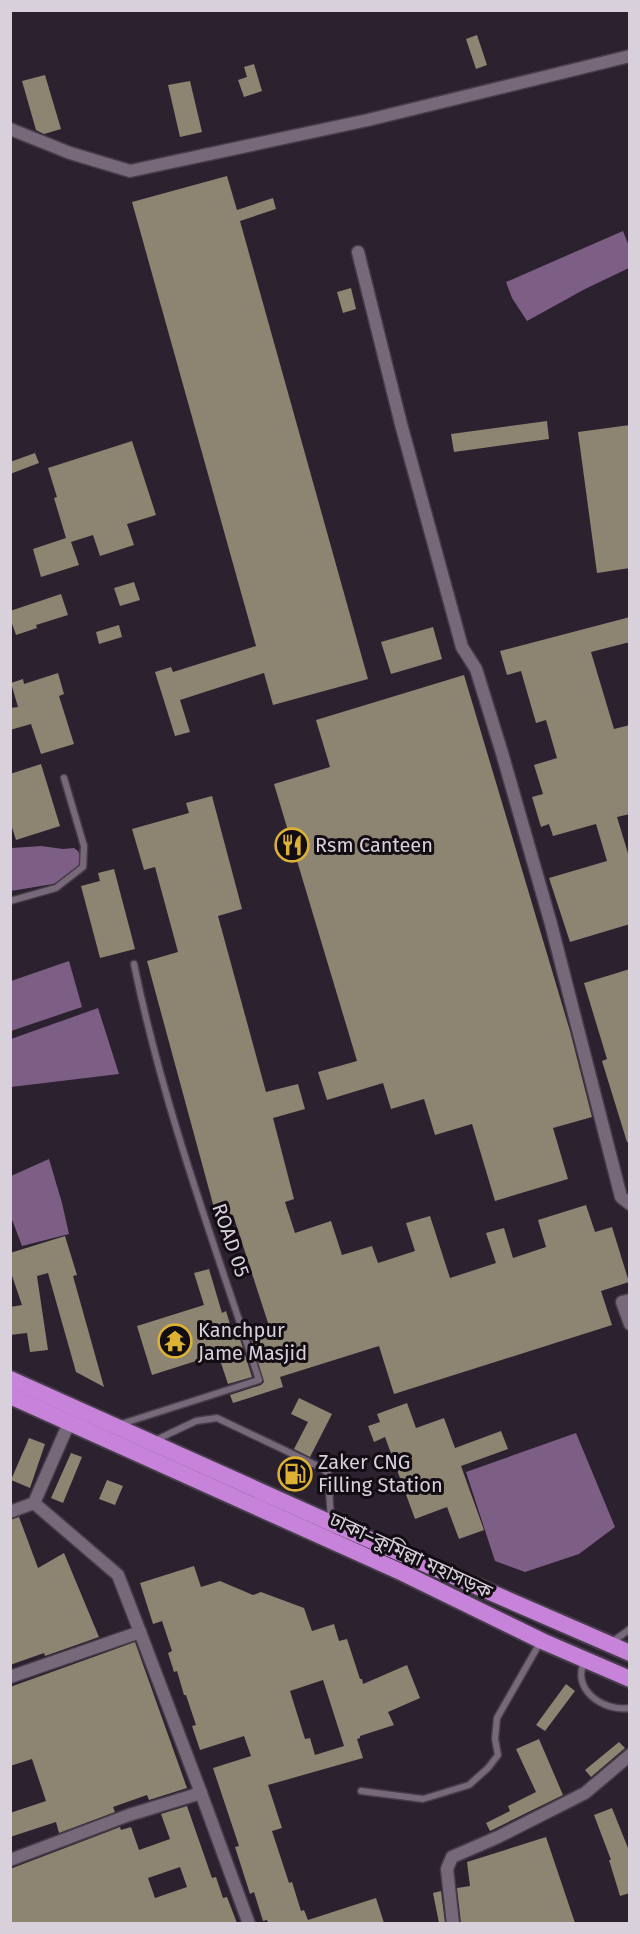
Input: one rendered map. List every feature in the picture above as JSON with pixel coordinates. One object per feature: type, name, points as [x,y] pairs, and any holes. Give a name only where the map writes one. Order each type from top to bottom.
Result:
[{"type":"highway","name":"ঢাকা–কুমিল্লা মহাসড়ক","points":[[10,1379],[630,1653]]},
{"type":"highway","name":"ঢাকা–কুমিল্লা মহাসড়ক","points":[[10,1396],[403,1573],[542,1641],[630,1679]]},
{"type":"street","points":[[10,129],[70,153],[130,171],[368,120],[630,56]]},
{"type":"street","points":[[358,252],[401,424],[462,647],[476,669],[502,753],[551,924],[621,1197],[630,1204]]},
{"type":"street","points":[[630,1299],[622,1302],[630,1324]]},
{"type":"street","points":[[10,1512],[34,1503],[69,1423]]},
{"type":"street","points":[[34,1503],[118,1575],[249,1923]]},
{"type":"street","points":[[10,1677],[140,1632]]},
{"type":"street","points":[[453,1923],[447,1869],[452,1857],[498,1837],[585,1793],[630,1755]]},
{"type":"street","points":[[10,1860],[129,1815],[201,1793]]},
{"type":"lane","points":[[10,901],[56,888],[83,867],[84,846],[64,778]]},
{"type":"lane","name":"ROAD 05","points":[[115,1426],[260,1380],[179,1140],[143,1008],[134,964]]},
{"type":"lane","points":[[151,1442],[196,1421],[217,1418],[321,1467],[328,1473],[332,1523]]},
{"type":"lane","points":[[609,1644],[630,1629]]},
{"type":"lane","points":[[361,1791],[423,1799],[469,1785],[488,1768],[498,1755],[495,1739],[497,1718],[542,1641]]},
{"type":"lane","points":[[586,1660],[581,1669],[582,1682],[587,1692],[610,1708],[630,1708]]},
{"type":"shaded area","points":[[623,231],[629,246],[629,268],[527,321],[512,298],[506,282]]},
{"type":"shaded area","points":[[10,847],[74,848],[78,851],[81,858],[76,873],[53,884],[11,891]]},
{"type":"shaded area","points":[[69,961],[82,1007],[11,1031],[11,981]]},
{"type":"shaded area","points":[[98,1008],[119,1074],[11,1087],[11,1039]]},
{"type":"shaded area","points":[[49,1159],[69,1234],[22,1246],[11,1217],[11,1176]]},
{"type":"shaded area","points":[[576,1433],[615,1527],[579,1554],[525,1572],[495,1561],[466,1472]]},
{"type":"building","points":[[477,35],[487,65],[476,69],[466,39]]},
{"type":"building","points":[[254,64],[262,91],[244,97],[238,80],[247,77],[244,67]]},
{"type":"building","points":[[45,75],[61,129],[44,134],[36,130],[22,81]]},
{"type":"building","points":[[190,81],[202,132],[180,137],[168,85]]},
{"type":"building","points":[[227,176],[237,210],[273,198],[276,209],[240,221],[368,679],[273,705],[264,673],[180,700],[190,732],[175,736],[155,672],[171,667],[173,672],[256,646],[132,202]]},
{"type":"building","points":[[351,288],[356,309],[343,313],[337,292]]},
{"type":"building","points":[[547,421],[549,439],[454,452],[451,434]]},
{"type":"building","points":[[630,425],[630,568],[597,573],[578,432]]},
{"type":"building","points":[[132,441],[156,515],[127,524],[134,545],[100,556],[93,535],[71,542],[79,565],[41,577],[33,549],[66,538],[48,468]]},
{"type":"building","points":[[35,453],[39,463],[10,474],[10,462]]},
{"type":"building","points":[[134,582],[140,600],[120,606],[114,588]]},
{"type":"building","points":[[61,594],[68,615],[36,625],[37,628],[16,635],[10,611]]},
{"type":"building","points":[[630,617],[630,642],[591,652],[614,729],[630,725],[630,814],[617,817],[630,860],[630,924],[570,942],[549,878],[607,861],[596,824],[553,836],[549,824],[541,827],[532,797],[543,794],[534,765],[557,758],[546,720],[536,723],[521,671],[507,675],[500,651]]},
{"type":"building","points":[[119,625],[122,637],[99,644],[96,632]]},
{"type":"building","points":[[433,627],[442,659],[391,674],[381,642]]},
{"type":"building","points":[[58,673],[64,694],[59,696],[74,744],[41,754],[31,724],[10,730],[10,708],[18,707],[11,683],[23,679],[24,684]]},
{"type":"building","points":[[464,675],[570,1031],[592,1117],[553,1128],[568,1179],[495,1201],[472,1124],[435,1135],[424,1099],[391,1109],[383,1083],[327,1100],[318,1072],[357,1061],[274,784],[330,767],[316,720]]},
{"type":"building","points":[[41,764],[60,826],[16,840],[10,821],[10,774]]},
{"type":"building","points":[[212,796],[242,909],[218,916],[266,1092],[298,1084],[305,1109],[273,1118],[294,1199],[285,1202],[295,1233],[331,1221],[342,1255],[372,1246],[378,1263],[415,1251],[406,1223],[430,1216],[450,1278],[496,1263],[486,1233],[504,1228],[513,1258],[546,1247],[538,1220],[586,1205],[595,1232],[612,1227],[629,1282],[601,1291],[612,1325],[394,1394],[379,1346],[280,1377],[283,1387],[233,1403],[230,1395],[264,1382],[250,1336],[270,1329],[233,1215],[217,1219],[147,961],[178,952],[155,867],[144,870],[132,829],[189,813],[186,803]]},
{"type":"building","points":[[114,869],[135,949],[100,958],[81,886],[100,881],[98,873]]},
{"type":"building","points":[[630,969],[630,1142],[627,1142],[602,1061],[607,1059],[584,983]]},
{"type":"building","points":[[65,1236],[77,1275],[73,1276],[104,1387],[76,1372],[48,1273],[37,1276],[48,1350],[30,1352],[27,1333],[10,1335],[10,1307],[22,1305],[10,1270],[10,1253]]},
{"type":"building","points":[[209,1269],[222,1313],[226,1311],[235,1340],[240,1339],[252,1377],[228,1384],[218,1354],[152,1375],[137,1326],[204,1305],[194,1273]]},
{"type":"building","points":[[299,1398],[332,1414],[310,1457],[294,1449],[308,1422],[291,1414]]},
{"type":"building","points":[[407,1403],[416,1428],[444,1418],[455,1448],[501,1431],[508,1449],[461,1466],[484,1530],[459,1539],[447,1507],[415,1519],[385,1437],[374,1442],[368,1426],[380,1422],[377,1414]]},
{"type":"building","points":[[29,1438],[45,1444],[30,1488],[11,1480]]},
{"type":"building","points":[[71,1453],[82,1457],[63,1503],[51,1498]]},
{"type":"building","points":[[107,1480],[123,1486],[115,1505],[99,1499]]},
{"type":"building","points":[[19,1517],[38,1568],[64,1553],[99,1637],[45,1656],[44,1653],[10,1665],[10,1520]]},
{"type":"building","points":[[194,1566],[201,1587],[220,1581],[253,1595],[261,1592],[304,1608],[312,1631],[334,1624],[339,1641],[347,1639],[363,1684],[407,1665],[420,1698],[388,1712],[394,1725],[357,1739],[363,1758],[268,1785],[282,1828],[272,1831],[289,1883],[292,1882],[301,1911],[304,1910],[308,1920],[376,1898],[384,1923],[268,1923],[267,1920],[263,1921],[254,1892],[250,1894],[235,1847],[239,1846],[213,1768],[251,1756],[244,1736],[200,1750],[192,1726],[196,1725],[177,1671],[174,1672],[168,1653],[172,1651],[162,1621],[153,1624],[140,1583]],"holes":[[[323,1680],[344,1746],[315,1755],[310,1738],[305,1739],[290,1691]]]},
{"type":"building","points":[[135,1642],[187,1788],[149,1800],[147,1795],[113,1807],[115,1812],[59,1833],[56,1822],[10,1837],[10,1813],[46,1801],[32,1759],[10,1766],[10,1687]]},
{"type":"building","points":[[566,1684],[575,1691],[545,1731],[536,1725]]},
{"type":"building","points":[[539,1739],[563,1795],[490,1831],[486,1823],[510,1811],[508,1806],[536,1792],[516,1749]]},
{"type":"building","points":[[619,1742],[625,1748],[591,1777],[585,1770]]},
{"type":"building","points":[[187,1806],[212,1878],[216,1877],[223,1898],[227,1897],[237,1923],[10,1923],[10,1869],[120,1827],[121,1830],[131,1827],[139,1850],[170,1839],[161,1814]],"holes":[[[180,1867],[187,1887],[155,1898],[148,1878]]]},
{"type":"building","points":[[612,1808],[630,1853],[630,1893],[620,1896],[609,1860],[611,1860],[594,1815]]},
{"type":"building","points":[[546,1837],[575,1923],[461,1923],[457,1888],[470,1886],[467,1862]]},
{"type":"building","points":[[441,1891],[445,1923],[439,1923],[433,1893]]},
{"type":"place","name":"Rsm Canteen","points":[[292,845]]},
{"type":"place","name":"Kanchpur Jame Masjid","points":[[175,1341]]},
{"type":"place","name":"Zaker CNG Filling Station","points":[[295,1474]]}]
